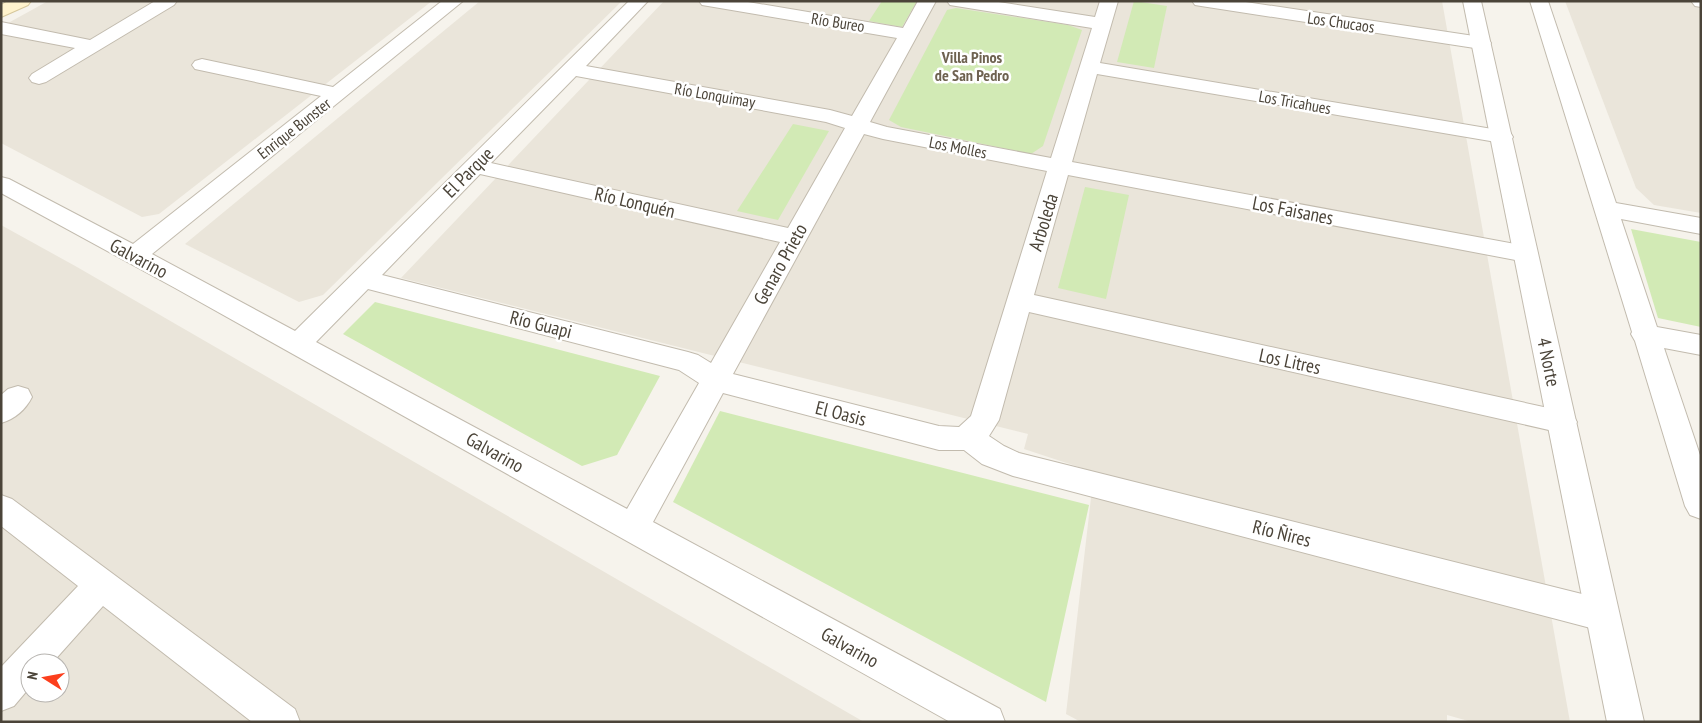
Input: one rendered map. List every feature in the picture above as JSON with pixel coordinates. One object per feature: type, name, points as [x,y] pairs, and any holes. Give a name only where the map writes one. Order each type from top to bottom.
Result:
[{"type":"main road","points":[[1,12],[22,1]]},
{"type":"street","points":[[39,78],[168,1]]},
{"type":"street","name":"El Parque","points":[[298,344],[639,1]]},
{"type":"street","name":"Río Bureo","points":[[708,1],[908,34]]},
{"type":"street","name":"Genaro Prieto","points":[[633,528],[927,1]]},
{"type":"street","points":[[956,1],[1102,24]]},
{"type":"street","name":"Arboleda","points":[[968,437],[978,430],[984,420],[1109,1]]},
{"type":"street","name":"Los Chucaos","points":[[1201,1],[1481,43]]},
{"type":"street","name":"4 Norte","points":[[1472,1],[1626,722]]},
{"type":"street","points":[[1539,1],[1644,334],[1701,506]]},
{"type":"street","name":"Enrique Bunster","points":[[135,255],[338,94],[448,2]]},
{"type":"street","points":[[1,28],[93,46]]},
{"type":"street","points":[[202,66],[338,94]]},
{"type":"street","name":"Los Tricahues","points":[[1089,67],[1502,138]]},
{"type":"street","name":"Río Lonquimay","points":[[572,69],[830,116],[858,125]]},
{"type":"street","name":"Los Molles","points":[[858,125],[883,133],[1060,166]]},
{"type":"street","name":"Río Lonquén","points":[[475,166],[795,238]]},
{"type":"street","name":"Los Faisanes","points":[[1060,166],[1526,254]]},
{"type":"street","name":"Galvarino","points":[[1,184],[135,255],[987,722]]},
{"type":"street","points":[[1605,209],[1701,226]]},
{"type":"street","name":"Río Guapi","points":[[363,278],[688,362],[715,380]]},
{"type":"street","name":"Los Litres","points":[[1019,301],[1562,422]]},
{"type":"street","points":[[1644,334],[1701,345]]},
{"type":"street","name":"El Oasis","points":[[715,380],[939,438],[954,440],[968,437]]},
{"type":"street","name":"Río Ñires","points":[[968,437],[993,455],[1013,464],[1602,616]]},
{"type":"street","points":[[1,508],[279,721]]},
{"type":"street","points":[[1,692],[101,584]]},
{"type":"shaded area","points":[[48,1],[432,1],[159,214],[142,217],[1,143],[1,27]]},
{"type":"shaded area","points":[[480,1],[622,1],[323,295],[299,302],[185,244]]},
{"type":"shaded area","points":[[664,1],[1442,1],[1570,722],[1472,722],[1447,715],[1447,722],[1081,722],[1066,714],[1094,472],[1024,449],[1028,434],[401,278]]},
{"type":"shaded area","points":[[1565,1],[1701,1],[1701,213],[1654,205],[1636,188]]},
{"type":"shaded area","points":[[1,225],[77,267],[864,722],[1,722]]},
{"type":"green space","points":[[882,1],[917,1],[902,27],[869,21]]},
{"type":"green space","points":[[1134,1],[1167,6],[1154,68],[1117,62]]},
{"type":"green space","points":[[956,8],[1068,25],[1082,30],[1043,146],[1031,154],[901,127],[889,120],[947,10]]},
{"type":"green space","points":[[793,124],[829,131],[778,220],[737,211]]},
{"type":"green space","points":[[1085,187],[1129,195],[1106,299],[1058,288]]},
{"type":"green space","points":[[1631,229],[1701,242],[1701,327],[1658,318]]},
{"type":"green space","points":[[375,302],[660,376],[617,455],[582,466],[343,334]]},
{"type":"green space","points":[[720,411],[1089,505],[1046,702],[673,502]]},
{"type":"district","name":"Villa Pinos de San Pedro","points":[[972,66]]}]
